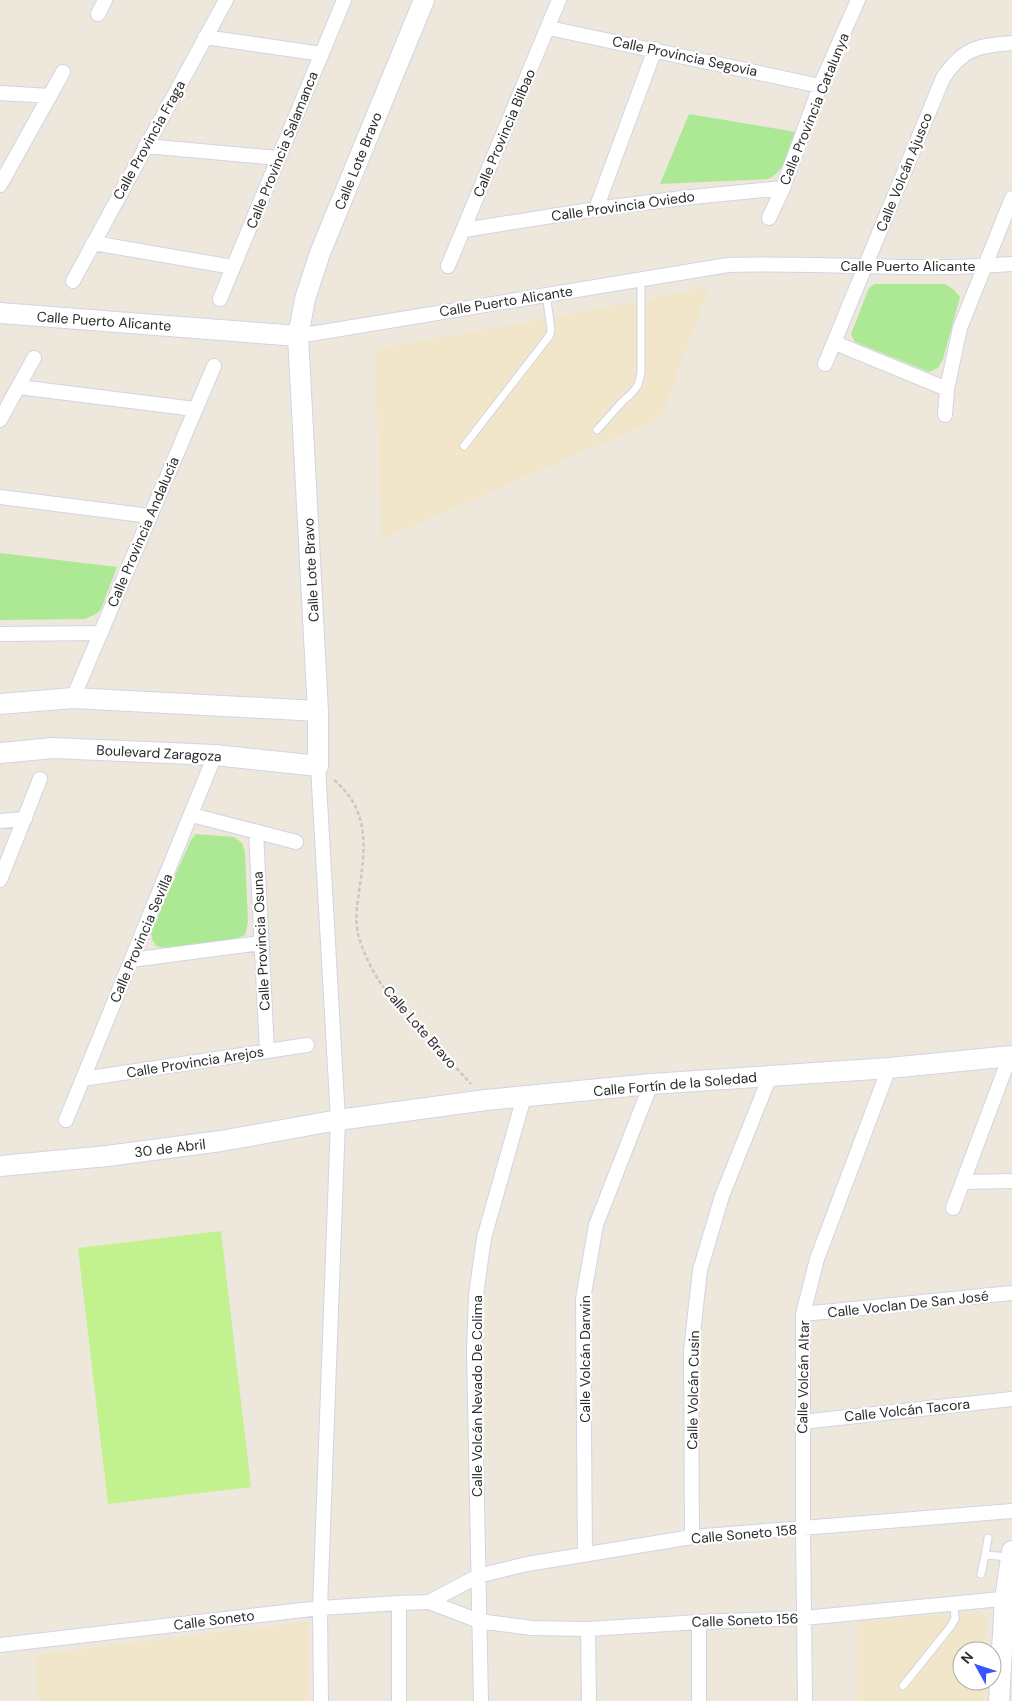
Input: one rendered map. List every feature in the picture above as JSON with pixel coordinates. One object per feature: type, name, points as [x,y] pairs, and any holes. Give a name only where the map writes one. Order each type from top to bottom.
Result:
[{"type":"street","points":[[98,14],[105,0]]},
{"type":"street","name":"Calle Provincia Fraga","points":[[73,281],[226,0]]},
{"type":"street","name":"Calle Provincia Salamanca","points":[[220,299],[344,0]]},
{"type":"street","name":"Calle Lote Bravo","points":[[318,766],[318,710],[298,336],[305,299],[320,253],[424,0]]},
{"type":"street","name":"Calle Provincia Bilbao","points":[[448,266],[549,28],[559,0]]},
{"type":"street","name":"Calle Provincia Catalunya","points":[[768,218],[783,188],[820,86],[858,0]]},
{"type":"street","name":"Calle Provincia Segovia","points":[[549,28],[655,49],[820,86]]},
{"type":"street","points":[[206,37],[322,54]]},
{"type":"street","name":"Calle Volcán Ajusco","points":[[825,364],[943,78],[951,65],[963,55],[980,47],[1012,43]]},
{"type":"street","points":[[596,209],[655,49]]},
{"type":"street","points":[[0,186],[63,72]]},
{"type":"street","points":[[0,93],[50,96]]},
{"type":"street","points":[[145,146],[278,158]]},
{"type":"street","name":"Calle Provincia Oviedo","points":[[464,230],[596,209],[783,188]]},
{"type":"street","points":[[945,415],[947,388],[960,328],[1012,198]]},
{"type":"street","points":[[93,244],[234,267]]},
{"type":"street","name":"Calle Puerto Alicante","points":[[0,313],[298,336],[728,265],[781,264],[866,267],[1012,264]]},
{"type":"street","points":[[835,343],[947,388]]},
{"type":"street","points":[[0,420],[34,358]]},
{"type":"street","name":"Calle Provincia Andalucía","points":[[73,698],[214,366]]},
{"type":"street","points":[[19,387],[195,409]]},
{"type":"street","points":[[0,497],[150,516]]},
{"type":"street","points":[[0,634],[101,633]]},
{"type":"street","points":[[0,704],[73,698],[318,710]]},
{"type":"street","name":"Boulevard Zaragoza","points":[[0,753],[53,748],[216,755],[318,766]]},
{"type":"street","name":"Calle Provincia Sevilla","points":[[66,1120],[216,755]]},
{"type":"street","points":[[318,766],[338,1120],[320,1608],[321,1701]]},
{"type":"street","points":[[0,880],[40,779]]},
{"type":"street","points":[[192,815],[296,842]]},
{"type":"street","points":[[0,821],[25,819]]},
{"type":"street","name":"Calle Provincia Osuna","points":[[256,832],[267,1051]]},
{"type":"street","points":[[131,960],[261,943]]},
{"type":"street","name":"Calle Provincia Arejos","points":[[83,1079],[307,1045]]},
{"type":"street","points":[[953,1208],[1011,1056]]},
{"type":"street","name":"Calle Fortín de la Soledad","points":[[338,1120],[486,1100],[651,1084],[889,1068],[1011,1056]]},
{"type":"street","name":"Calle Volcán Altar","points":[[805,1701],[802,1422],[804,1314],[817,1259],[889,1068]]},
{"type":"street","name":"Calle Volcán Cusin","points":[[692,1537],[691,1351],[700,1270],[722,1196],[770,1076]]},
{"type":"street","name":"Calle Volcán Darwin","points":[[585,1555],[583,1299],[596,1225],[651,1084]]},
{"type":"street","name":"Calle Volcán Nevado De Colima","points":[[481,1701],[474,1351],[476,1295],[484,1238],[524,1097]]},
{"type":"street","name":"30 de Abril","points":[[0,1166],[107,1156],[221,1141],[338,1120]]},
{"type":"street","points":[[963,1182],[1012,1181]]},
{"type":"street","name":"Calle Voclan De San José","points":[[804,1314],[1012,1293]]},
{"type":"street","name":"Calle Volcán Tacora","points":[[802,1422],[1012,1399]]},
{"type":"street","name":"Calle Soneto 158","points":[[478,1576],[527,1564],[692,1537],[1012,1511]]},
{"type":"street","points":[[999,1701],[1012,1554]]},
{"type":"street","name":"Calle Soneto","points":[[429,1602],[478,1576]]},
{"type":"street","name":"Calle Soneto 156","points":[[478,1621],[532,1628],[588,1628],[804,1618],[1009,1598]]},
{"type":"street","name":"Calle Soneto","points":[[0,1644],[320,1608],[398,1603],[429,1602],[478,1621]]},
{"type":"street","points":[[398,1603],[399,1701]]},
{"type":"street","points":[[699,1622],[699,1701]]},
{"type":"street","points":[[588,1628],[589,1701]]},
{"type":"lane","points":[[597,430],[622,402],[632,394],[638,385],[641,373],[641,278]]},
{"type":"lane","points":[[464,446],[550,335],[551,329],[546,294]]},
{"type":"lane","points":[[981,1574],[988,1538]]},
{"type":"lane","points":[[985,1555],[1012,1554]]},
{"type":"lane","points":[[903,1686],[952,1626],[954,1604]]},
{"type":"path","name":"Calle Lote Bravo","points":[[318,766],[340,785],[354,802],[362,828],[365,849],[356,911],[358,933],[371,966],[390,997],[486,1100]]},
{"type":"shaded area","points":[[709,287],[661,418],[382,539],[375,360],[379,348],[563,316]]},
{"type":"shaded area","points":[[980,1612],[987,1618],[986,1641],[952,1641],[952,1691],[986,1691],[985,1701],[858,1701],[857,1621]]},
{"type":"shaded area","points":[[310,1621],[310,1701],[37,1701],[36,1655]]},
{"type":"green space","points":[[689,114],[796,132],[783,165],[779,171],[768,179],[660,184]]},
{"type":"green space","points":[[875,284],[945,284],[960,297],[943,359],[938,368],[929,372],[855,342],[851,334],[869,288]]},
{"type":"green space","points":[[0,553],[117,567],[101,609],[96,614],[85,619],[0,620]]},
{"type":"green space","points":[[196,834],[234,837],[242,843],[245,853],[248,922],[245,935],[238,938],[169,949],[156,946],[152,939],[151,929],[191,840]]},
{"type":"green space","points":[[221,1231],[251,1487],[108,1504],[78,1248]]}]
